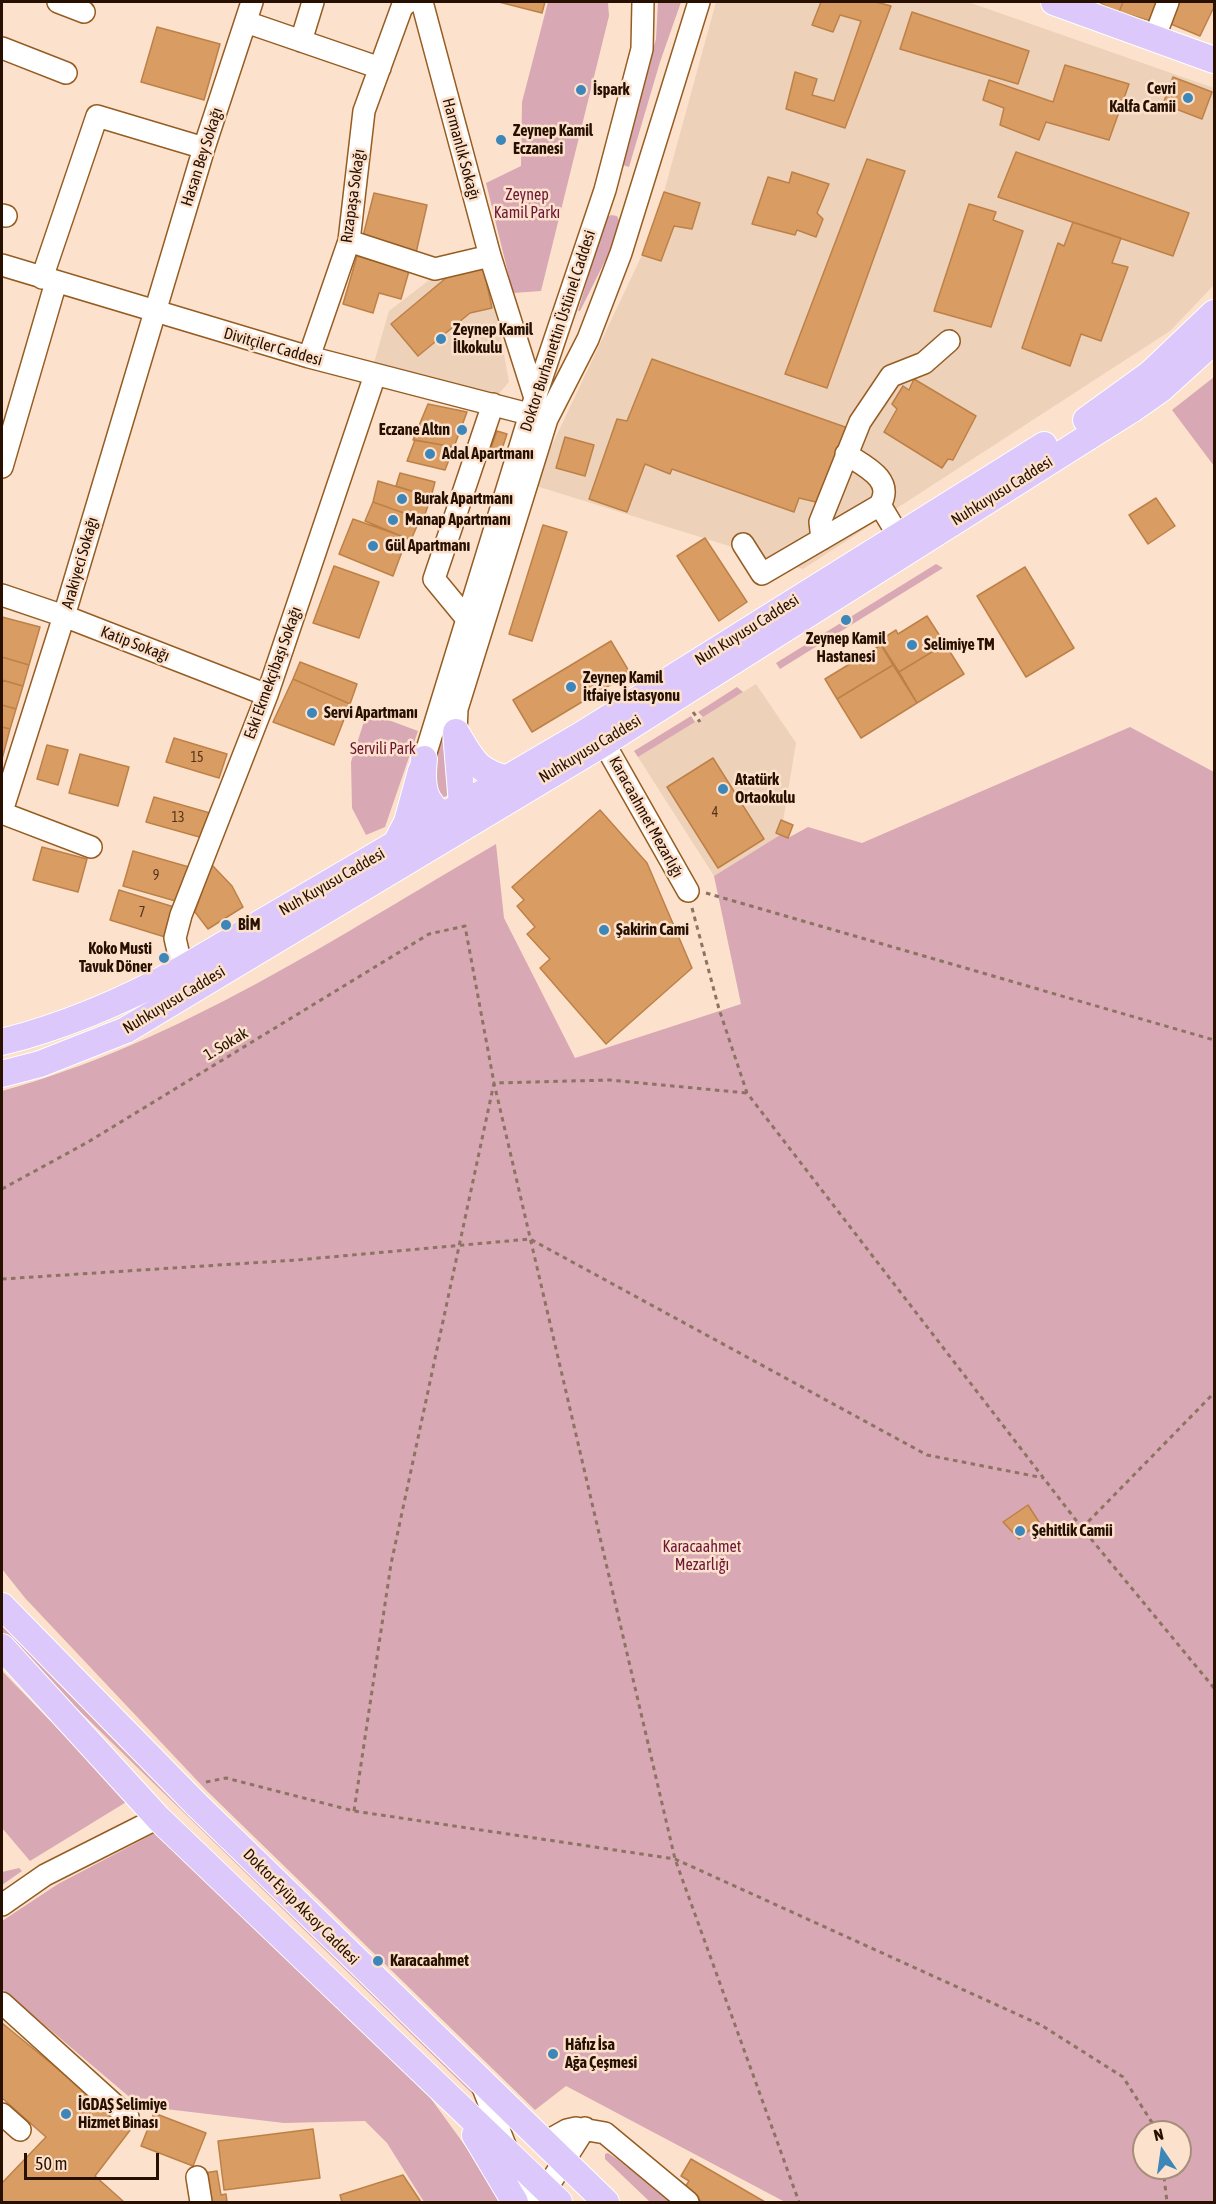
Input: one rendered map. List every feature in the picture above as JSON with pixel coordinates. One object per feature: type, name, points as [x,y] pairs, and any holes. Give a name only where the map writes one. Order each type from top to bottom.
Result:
[{"type":"main road","points":[[1054,2],[1215,60]]},
{"type":"main road","name":"Nuh Kuyusu Caddesi","points":[[2,1042],[81,1018],[130,997],[183,969],[395,845],[461,817],[508,778],[572,741],[898,535],[1094,415],[1151,373],[1215,313]]},
{"type":"main road","name":"Nuhkuyusu Caddesi","points":[[2,1074],[39,1064],[126,1030],[461,817],[604,743],[1131,410],[1161,389],[1215,341]]},
{"type":"main road","points":[[572,741],[604,743],[612,715]]},
{"type":"main road","points":[[456,732],[468,753],[487,774],[508,778]]},
{"type":"main road","points":[[424,759],[423,788],[430,804],[461,817],[456,732]]},
{"type":"main road","points":[[395,845],[407,822],[424,759]]},
{"type":"main road","name":"Doktor Eyüp Aksoy Caddesi","points":[[2,1606],[181,1788],[482,2085],[606,2202]]},
{"type":"main road","name":"Doktor Eyüp Aksoy Caddesi","points":[[2,1647],[158,1818],[508,2153],[543,2199]]},
{"type":"main road","points":[[458,2106],[515,2202]]},
{"type":"street","points":[[58,2],[84,12]]},
{"type":"street","name":"Hasan Bey Sokağı","points":[[154,313],[204,148],[252,2]]},
{"type":"street","points":[[302,41],[313,2]]},
{"type":"street","name":"Rızapaşa Sokağı","points":[[309,357],[349,241],[364,111],[402,7],[408,2]]},
{"type":"street","name":"Harmanlık Sokağı","points":[[422,2],[490,256],[538,410]]},
{"type":"street","name":"Doktor Burhanettin Üstünel Caddesi","points":[[456,732],[457,709],[538,410],[605,190],[642,49],[643,2]]},
{"type":"street","name":"Doktor Burhanettin Üstünel Caddesi","points":[[424,759],[467,619],[538,410],[588,339],[621,253],[699,2]]},
{"type":"street","points":[[1154,39],[1168,2]]},
{"type":"street","points":[[246,22],[380,68]]},
{"type":"street","points":[[2,48],[66,73]]},
{"type":"street","points":[[2,467],[49,280],[97,116],[204,148]]},
{"type":"street","points":[[349,241],[435,269],[490,256]]},
{"type":"street","name":"Divitçiler Caddesi","points":[[2,265],[154,313],[375,375],[493,404],[538,410]]},
{"type":"street","name":"Arakiyeci Sokağı","points":[[2,812],[64,616],[154,313]]},
{"type":"street","points":[[822,539],[820,522],[860,422],[891,376],[924,363],[949,341]]},
{"type":"street","name":"Eski Ekmekçibaşı Sokağı","points":[[183,969],[175,938],[181,915],[267,695],[375,375]]},
{"type":"street","points":[[467,619],[434,579],[493,404]]},
{"type":"street","points":[[742,544],[762,574],[880,505],[885,494],[883,482],[846,454]]},
{"type":"street","points":[[880,505],[898,535]]},
{"type":"street","name":"Katip Sokağı","points":[[2,595],[64,616],[267,695]]},
{"type":"street","name":"Karacaahmet Mezarlığı","points":[[604,743],[688,891]]},
{"type":"street","points":[[2,812],[91,847]]},
{"type":"street","points":[[2,1905],[45,1875],[158,1818]]},
{"type":"street","points":[[2,2003],[128,2117]]},
{"type":"street","points":[[482,2085],[508,2153]]},
{"type":"street","points":[[2,2114],[20,2130]]},
{"type":"street","points":[[543,2199],[585,2128]]},
{"type":"street","points":[[544,2144],[567,2130],[585,2128],[606,2133],[688,2202]]},
{"type":"street","points":[[197,2176],[201,2202]]},
{"type":"path","points":[[692,710],[700,722]]},
{"type":"path","points":[[1215,1040],[718,894],[688,891],[720,1009],[747,1093],[1082,1528],[1215,1688]]},
{"type":"path","name":"1. Sokak","points":[[2,1189],[88,1142],[429,934],[465,926],[494,1083]]},
{"type":"path","points":[[494,1083],[609,1080],[747,1093]]},
{"type":"path","points":[[494,1083],[675,1859],[799,2202]]},
{"type":"path","points":[[354,1811],[391,1564],[494,1083]]},
{"type":"path","points":[[2,1279],[459,1247],[530,1239],[927,1455],[1044,1478]]},
{"type":"path","points":[[1082,1528],[1215,1393]]},
{"type":"path","points":[[181,1788],[225,1778],[354,1811],[675,1859],[1041,2025],[1123,2077],[1150,2120]]},
{"type":"path","points":[[1164,2180],[1167,2202]]},
{"type":"shaded area","points":[[716,2],[968,2],[1214,88],[1214,285],[1170,331],[803,569],[533,485],[642,255],[664,192]]},
{"type":"shaded area","name":"Zeynep Kamil İlkokulu","points":[[487,261],[509,382],[496,397],[373,366],[389,311],[441,271]]},
{"type":"shaded area","name":"Atatürk Ortaokulu","points":[[756,684],[796,743],[783,821],[793,825],[788,838],[780,835],[714,876],[638,757]]},
{"type":"green space","name":"Zeynep Kamil Parkı","points":[[548,2],[608,2],[609,16],[541,291],[513,293],[486,183],[521,166],[522,102]]},
{"type":"green space","points":[[658,2],[681,2],[660,62],[629,167],[620,164],[656,39]]},
{"type":"green space","points":[[611,215],[617,216],[620,222],[608,255],[578,311],[606,218]]},
{"type":"green space","points":[[1214,377],[1214,466],[1172,410]]},
{"type":"green space","points":[[936,564],[943,568],[780,669],[776,663]]},
{"type":"green space","points":[[737,687],[743,692],[703,717],[698,712]]},
{"type":"green space","name":"Servili Park","points":[[367,712],[418,731],[385,827],[366,835],[352,808],[351,762]]},
{"type":"green space","points":[[691,716],[695,722],[638,757],[634,751]]},
{"type":"green space","name":"Karacaahmet Mezarlığı","points":[[1130,727],[1214,772],[1214,2202],[785,2202],[566,2086],[535,2110],[207,1791],[25,1598],[2,1569],[2,1091],[68,1070],[132,1045],[195,1016],[317,950],[496,844],[504,918],[575,1058],[741,1004],[714,876],[780,835],[788,838],[808,827],[862,843]]},
{"type":"green space","points":[[442,739],[450,778],[450,794],[440,799],[432,772]]},
{"type":"green space","points":[[2,1615],[477,2088],[488,2109],[22,1655],[2,1632]]},
{"type":"green space","points":[[2,1671],[128,1801],[30,1861],[2,1828]]},
{"type":"green space","points":[[157,1832],[429,2096],[506,2202],[424,2202],[387,2143],[365,2121],[284,2123],[140,2106],[2,1989],[2,1921],[58,1884]]},
{"type":"green space","points":[[19,1868],[22,1871],[2,1885],[2,1872]]},
{"type":"green space","points":[[608,2153],[671,2202],[650,2202],[605,2159],[605,2154]]},
{"type":"building","points":[[499,2],[545,2],[542,13]]},
{"type":"building","points":[[821,2],[876,2],[891,6],[845,128],[786,109],[795,72],[817,79],[812,95],[834,101],[861,21],[840,15],[833,32],[812,25]]},
{"type":"building","points":[[1101,2],[1123,2],[1119,12]]},
{"type":"building","points":[[1123,2],[1157,2],[1151,21],[1119,12]]},
{"type":"building","points":[[1176,2],[1214,2],[1214,7],[1200,36],[1166,22]]},
{"type":"building","points":[[912,12],[1029,51],[1018,84],[900,49]]},
{"type":"building","points":[[157,27],[220,44],[204,100],[141,82]]},
{"type":"building","points":[[1065,65],[1129,84],[1109,140],[1046,122],[1039,140],[1000,125],[1004,108],[983,100],[989,80],[1053,102]]},
{"type":"building","name":"Cevri Kalfa Camii","points":[[1173,77],[1212,92],[1202,119],[1163,104]]},
{"type":"building","points":[[1016,152],[1189,213],[1173,256],[998,197]]},
{"type":"building","points":[[867,159],[905,171],[827,388],[785,374]]},
{"type":"building","points":[[792,172],[829,184],[817,213],[823,219],[816,237],[797,230],[795,235],[752,224],[768,177],[789,183]]},
{"type":"building","points":[[664,192],[700,203],[692,229],[674,226],[661,261],[642,255]]},
{"type":"building","points":[[374,193],[427,205],[416,253],[362,240]]},
{"type":"building","points":[[969,204],[996,212],[993,220],[1023,231],[991,327],[934,311]]},
{"type":"building","points":[[1073,222],[1121,238],[1112,263],[1128,267],[1101,341],[1081,334],[1070,366],[1022,348],[1058,243],[1064,246]]},
{"type":"building","points":[[357,256],[409,271],[401,299],[379,293],[373,313],[343,304]]},
{"type":"building","points":[[483,266],[492,308],[470,313],[418,356],[391,324],[452,273]]},
{"type":"building","points":[[652,359],[848,428],[820,503],[799,498],[794,512],[672,469],[670,474],[645,464],[627,512],[589,499],[617,419],[627,421]]},
{"type":"building","points":[[914,379],[976,416],[953,460],[948,459],[942,468],[884,432],[897,409],[892,404],[903,386],[909,390]]},
{"type":"building","points":[[428,404],[467,412],[454,447],[413,440]]},
{"type":"building","points":[[497,431],[507,434],[501,452],[491,448]]},
{"type":"building","points":[[565,437],[594,445],[585,476],[556,468]]},
{"type":"building","name":"Adal Apartmanı","points":[[415,440],[454,447],[445,470],[407,461]]},
{"type":"building","points":[[400,473],[435,482],[431,497],[396,486]]},
{"type":"building","name":"Burak Apartmanı","points":[[378,481],[431,497],[423,520],[373,502]]},
{"type":"building","points":[[1156,498],[1175,526],[1148,544],[1129,515]]},
{"type":"building","name":"Manap Apartmanı","points":[[373,502],[420,519],[411,540],[365,521]]},
{"type":"building","name":"Gül Apartmanı","points":[[353,519],[407,538],[393,576],[339,554]]},
{"type":"building","points":[[543,525],[567,532],[532,641],[509,634]]},
{"type":"building","points":[[705,538],[747,602],[719,621],[677,556]]},
{"type":"building","points":[[334,566],[379,582],[359,638],[313,623]]},
{"type":"building","points":[[1025,567],[1074,648],[1026,677],[977,596]]},
{"type":"building","name":"Selimiye TM","points":[[927,616],[945,644],[899,672],[879,641],[896,630],[898,634]]},
{"type":"building","points":[[2,617],[40,627],[29,665],[2,657]]},
{"type":"building","name":"Zeynep Kamil İtfaiye İstasyonu","points":[[611,641],[630,673],[532,732],[513,700]]},
{"type":"building","points":[[945,644],[964,674],[917,703],[899,672]]},
{"type":"building","points":[[881,645],[893,665],[837,699],[825,679]]},
{"type":"building","points":[[2,657],[29,665],[23,686],[2,680]]},
{"type":"building","points":[[300,662],[357,684],[350,704],[293,679]]},
{"type":"building","points":[[893,665],[917,703],[861,738],[837,699]]},
{"type":"building","name":"Servi Apartmanı","points":[[293,679],[350,704],[334,745],[273,722]]},
{"type":"building","points":[[2,682],[23,686],[16,709],[2,705]]},
{"type":"building","points":[[2,705],[16,709],[10,729],[2,727]]},
{"type":"building","points":[[2,727],[10,729],[2,759]]},
{"type":"building","points":[[174,738],[227,754],[219,778],[166,762]]},
{"type":"building","points":[[47,745],[68,750],[58,785],[37,779]]},
{"type":"building","points":[[80,754],[129,767],[118,806],[69,793]]},
{"type":"building","name":"Atatürk Ortaokulu","points":[[713,758],[764,839],[718,868],[667,787]]},
{"type":"building","points":[[154,797],[210,813],[203,838],[146,822]]},
{"type":"building","name":"Şakirin Cami","points":[[600,810],[647,863],[692,968],[606,1044],[540,968],[550,959],[527,934],[535,927],[517,906],[524,900],[512,887]]},
{"type":"building","points":[[781,820],[793,825],[788,838],[776,833]]},
{"type":"building","points":[[42,847],[87,859],[78,892],[33,880]]},
{"type":"building","points":[[133,851],[189,867],[179,902],[123,886]]},
{"type":"building","points":[[211,864],[232,886],[243,907],[208,929],[195,912]]},
{"type":"building","points":[[119,890],[174,907],[165,937],[110,920]]},
{"type":"building","name":"Şehitlik Camii","points":[[1028,1505],[1039,1522],[1019,1539],[1003,1522]]},
{"type":"building","name":"İGDAŞ Selimiye Hizmet Binası","points":[[2,2023],[131,2129],[95,2176],[124,2202],[2,2202],[2,2183],[46,2137],[2,2098]]},
{"type":"building","points":[[154,2113],[206,2133],[193,2166],[141,2146]]},
{"type":"building","points":[[313,2129],[320,2178],[224,2190],[218,2141]]},
{"type":"building","points":[[691,2159],[765,2202],[702,2202],[683,2190],[689,2181],[681,2176]]},
{"type":"building","points":[[217,2171],[221,2195],[226,2194],[227,2202],[208,2202],[204,2173]]},
{"type":"building","points":[[403,2175],[421,2202],[342,2202],[340,2195]]},
{"type":"place","name":"İspark","points":[[581,90]]},
{"type":"place","name":"Cevri Kalfa Camii","points":[[1188,98]]},
{"type":"place","name":"Zeynep Kamil Eczanesi","points":[[501,140]]},
{"type":"place","name":"Zeynep Kamil İlkokulu","points":[[441,339]]},
{"type":"place","name":"Eczane Altın","points":[[462,430]]},
{"type":"place","name":"Adal Apartmanı","points":[[430,454]]},
{"type":"place","name":"Burak Apartmanı","points":[[402,499]]},
{"type":"place","name":"Manap Apartmanı","points":[[393,520]]},
{"type":"place","name":"Gül Apartmanı","points":[[373,546]]},
{"type":"place","name":"Zeynep Kamil Hastanesi","points":[[846,620]]},
{"type":"place","name":"Selimiye TM","points":[[912,645]]},
{"type":"place","name":"Zeynep Kamil İtfaiye İstasyonu","points":[[571,687]]},
{"type":"place","name":"Servi Apartmanı","points":[[312,713]]},
{"type":"place","name":"Atatürk Ortaokulu","points":[[723,789]]},
{"type":"place","name":"BİM","points":[[226,925]]},
{"type":"place","name":"Şakirin Cami","points":[[604,930]]},
{"type":"place","name":"Koko Musti Tavuk Döner","points":[[164,958]]},
{"type":"place","name":"Şehitlik Camii","points":[[1020,1531]]},
{"type":"place","name":"Karacaahmet","points":[[378,1961]]},
{"type":"place","name":"Hâfız İsa Ağa Çeşmesi","points":[[553,2054]]},
{"type":"place","name":"İGDAŞ Selimiye Hizmet Binası","points":[[66,2114]]}]
